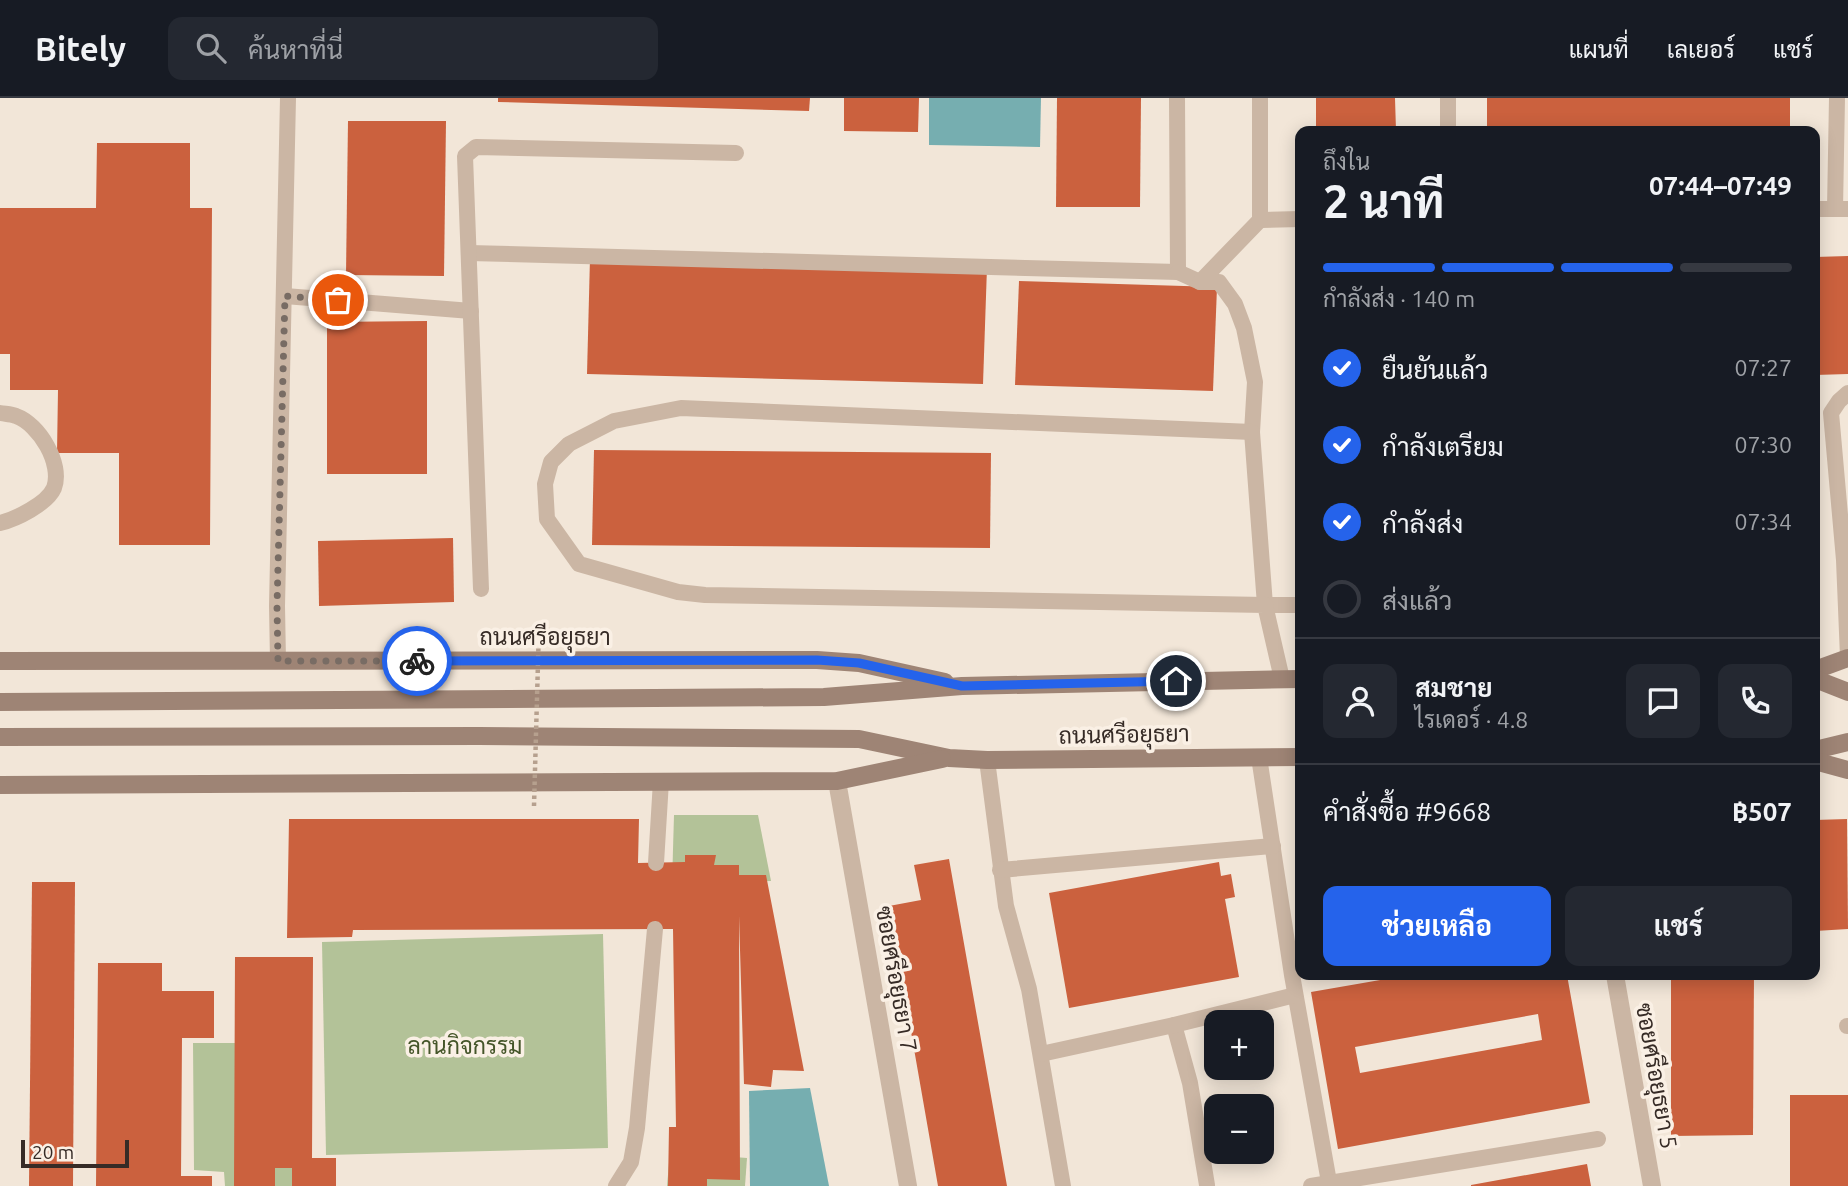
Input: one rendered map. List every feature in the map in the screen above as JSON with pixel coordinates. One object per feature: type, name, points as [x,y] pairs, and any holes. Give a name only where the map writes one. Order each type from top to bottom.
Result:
[{"type":"main road","points":[[1820,668],[1848,657]]},
{"type":"main road","name":"ถนนศรีอยุธยา","points":[[0,660],[817,660],[859,663],[962,686]]},
{"type":"main road","name":"ถนนศรีอยุธยา","points":[[0,702],[824,697],[962,686],[1295,679]]},
{"type":"main road","points":[[1820,681],[1848,692]]},
{"type":"main road","name":"ถนนศรีอยุธยา","points":[[0,737],[479,736],[859,739],[949,758],[987,760],[1295,757]]},
{"type":"main road","points":[[1820,749],[1848,742]]},
{"type":"main road","name":"ถนนศรีอยุธยา","points":[[0,785],[837,781],[949,758]]},
{"type":"main road","points":[[1820,762],[1848,770]]},
{"type":"street","name":"ซอยศรีอยุธยา 7","points":[[837,781],[908,1186]]},
{"type":"street","name":"ซอยศรีอยุธยา 5","points":[[1616,980],[1652,1186]]},
{"type":"lane","points":[[278,661],[276,615],[288,98]]},
{"type":"lane","points":[[1177,98],[1178,272]]},
{"type":"lane","points":[[1200,282],[1260,220],[1260,98]]},
{"type":"lane","points":[[1448,98],[1448,126]]},
{"type":"lane","points":[[1820,209],[1841,209],[1838,98]]},
{"type":"lane","points":[[481,589],[465,156],[476,147],[736,153]]},
{"type":"lane","points":[[1260,220],[1295,219]]},
{"type":"lane","points":[[469,253],[1178,272],[1200,282],[1219,282],[1235,304],[1244,328],[1255,382],[1252,432],[1265,605],[1282,679]]},
{"type":"lane","points":[[285,296],[471,310]]},
{"type":"lane","points":[[1848,393],[1831,413],[1845,552],[1848,657]]},
{"type":"lane","points":[[1252,432],[681,408],[614,421],[569,444],[551,462],[545,484],[547,519],[579,564],[678,592],[705,595],[1295,606]]},
{"type":"lane","points":[[0,413],[18,416],[37,431],[57,470],[53,489],[35,508],[0,523]]},
{"type":"lane","points":[[1259,757],[1295,968]]},
{"type":"lane","points":[[987,760],[1006,906],[1029,989],[1063,1186]]},
{"type":"lane","points":[[656,863],[661,781]]},
{"type":"lane","points":[[1000,870],[1273,846]]},
{"type":"lane","points":[[616,1186],[631,1162],[637,1128],[654,929]]},
{"type":"lane","points":[[1296,980],[1295,995],[1329,1182]]},
{"type":"lane","points":[[1041,1054],[1295,995]]},
{"type":"lane","points":[[1174,1025],[1190,1083],[1207,1185]]},
{"type":"lane","points":[[1311,1186],[1598,1139]]},
{"type":"path","points":[[534,806],[539,627]]},
{"type":"green space","points":[[674,815],[758,815],[771,881],[672,884]]},
{"type":"green space","name":"ลานกิจกรรม","points":[[603,934],[608,1148],[326,1155],[322,942]]},
{"type":"green space","points":[[193,1043],[235,1043],[305,1165],[306,1186],[225,1186],[224,1172],[194,1170]]},
{"type":"green space","points":[[670,1152],[747,1158],[745,1186],[667,1186]]},
{"type":"water","points":[[929,98],[1041,98],[1040,147],[929,145]]},
{"type":"water","points":[[810,1088],[829,1186],[750,1186],[749,1091]]},
{"type":"building","points":[[498,98],[810,98],[809,111],[498,102]]},
{"type":"building","points":[[844,98],[919,98],[918,132],[844,131]]},
{"type":"building","points":[[1057,98],[1141,98],[1140,207],[1056,207]]},
{"type":"building","points":[[1316,98],[1395,98],[1396,126],[1316,126]]},
{"type":"building","points":[[1487,98],[1790,98],[1790,126],[1487,126]]},
{"type":"building","points":[[348,121],[446,121],[444,276],[346,275]]},
{"type":"building","points":[[97,143],[190,143],[190,208],[212,208],[210,545],[119,545],[119,453],[57,453],[58,390],[10,390],[10,354],[0,354],[0,208],[96,208]]},
{"type":"building","points":[[1848,256],[1848,374],[1820,375],[1820,257]]},
{"type":"building","points":[[590,258],[987,267],[983,384],[587,374]]},
{"type":"building","points":[[1019,281],[1217,287],[1213,391],[1015,385]]},
{"type":"building","points":[[427,321],[427,474],[327,474],[327,322]]},
{"type":"building","points":[[594,450],[991,453],[990,548],[592,545]]},
{"type":"building","points":[[453,538],[454,602],[319,606],[318,541]]},
{"type":"building","points":[[289,819],[639,819],[638,863],[685,862],[685,855],[716,855],[714,865],[739,865],[739,875],[766,875],[804,1071],[773,1070],[771,1087],[744,1084],[739,916],[740,1180],[707,1179],[707,1186],[668,1186],[669,1127],[676,1127],[673,929],[353,930],[352,937],[287,938]]},
{"type":"building","points":[[1847,819],[1848,929],[1820,931],[1820,820]]},
{"type":"building","points":[[949,859],[1007,1186],[938,1186],[889,906],[921,900],[914,865]]},
{"type":"building","points":[[1219,862],[1221,876],[1231,874],[1235,897],[1225,899],[1239,977],[1069,1008],[1049,893]]},
{"type":"building","points":[[32,882],[75,882],[73,1186],[29,1186]]},
{"type":"building","points":[[235,957],[313,957],[312,1158],[336,1158],[336,1186],[292,1186],[292,1168],[275,1168],[275,1186],[234,1186]]},
{"type":"building","points":[[98,963],[162,963],[162,991],[214,991],[214,1038],[182,1038],[181,1176],[212,1176],[212,1186],[96,1186]]},
{"type":"building","points":[[1380,980],[1568,980],[1590,1103],[1338,1149],[1311,992]],"holes":[[[1538,1014],[1542,1040],[1360,1073],[1355,1047]]]},
{"type":"building","points":[[1671,980],[1754,980],[1753,1135],[1671,1136]]},
{"type":"building","points":[[1790,1095],[1848,1095],[1848,1186],[1790,1186]]},
{"type":"building","points":[[1587,1164],[1591,1186],[1471,1186],[1471,1185]]},
{"type":"way so far","points":[[338,300],[285,296],[276,634],[278,661],[417,661]]},
{"type":"route","points":[[417,661],[817,660],[859,663],[962,686],[1176,681]]}]
